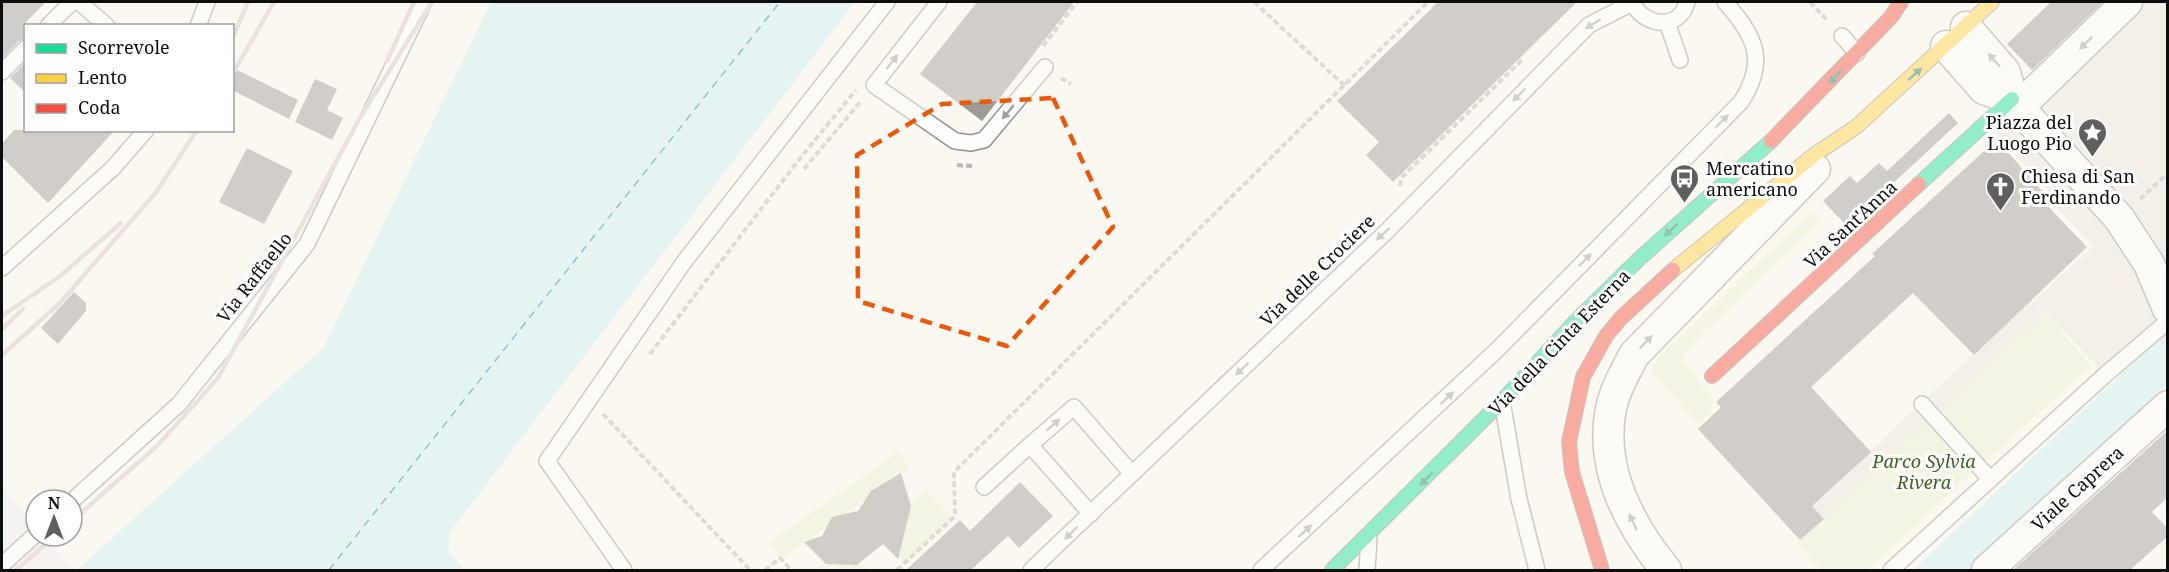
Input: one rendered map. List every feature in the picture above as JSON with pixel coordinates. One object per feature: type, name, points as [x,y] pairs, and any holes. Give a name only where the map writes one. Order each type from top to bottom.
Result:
[{"type":"main road","name":"Via della Cinta Esterna","points":[[1337,568],[1639,259],[1793,121],[1892,17],[1901,2]]},
{"type":"main road","name":"Via della Cinta Esterna","points":[[1602,570],[1572,472],[1569,442],[1577,396],[1587,368],[1606,336],[1621,318],[1691,253],[1814,155],[1856,127],[1992,2]]},
{"type":"main road","name":"Via Sant'Anna","points":[[1712,376],[2016,103]]},
{"type":"main road","name":"Via della Cinta Esterna","points":[[1747,181],[1793,121]]},
{"type":"main road","name":"Via della Cinta Esterna","points":[[1691,253],[1726,208]]},
{"type":"street","points":[[2016,103],[2127,2]]},
{"type":"street","points":[[1956,36],[1984,88],[2016,103],[2119,218],[2150,264],[2168,309]]},
{"type":"street","name":"Via della Cinta Esterna","points":[[1666,570],[1642,542],[1614,480],[1608,445],[1610,414],[1618,383],[1634,355],[1856,127]]},
{"type":"street","name":"Viale Caprera","points":[[1988,570],[2168,406]]},
{"type":"lane","points":[[50,24],[72,2]]},
{"type":"lane","points":[[79,2],[105,24]]},
{"type":"lane","points":[[199,24],[207,2]]},
{"type":"lane","name":"Via Raffaello","points":[[84,490],[179,404],[307,243],[423,2]]},
{"type":"lane","points":[[624,570],[547,461],[684,262],[887,2]]},
{"type":"lane","points":[[939,2],[874,85],[955,141],[971,143],[984,140],[1045,67]]},
{"type":"lane","points":[[1632,2],[1646,20],[1656,23],[1667,22],[1677,17],[1687,2]]},
{"type":"lane","name":"Via delle Crociere","points":[[1031,570],[1386,232],[1589,25],[1632,2]]},
{"type":"lane","points":[[1261,570],[1499,348],[1741,102],[1752,84],[1755,65],[1754,42],[1748,27],[1725,2]]},
{"type":"lane","points":[[1667,22],[1680,60]]},
{"type":"lane","points":[[1842,36],[1857,53]]},
{"type":"lane","points":[[2,72],[24,50]]},
{"type":"lane","points":[[2,268],[113,168],[144,132]]},
{"type":"lane","points":[[1891,570],[2105,375],[2168,321]]},
{"type":"lane","points":[[1502,401],[1520,499],[1537,570]]},
{"type":"lane","points":[[1922,404],[1990,479]]},
{"type":"lane","points":[[984,487],[1074,407],[1132,474]]},
{"type":"lane","points":[[1030,445],[1090,514]]},
{"type":"lane","points":[[1367,570],[1370,536]]},
{"type":"lane","points":[[2,565],[24,545]]},
{"type":"path","points":[[1254,2],[1345,86]]},
{"type":"path","points":[[897,570],[955,516],[954,472],[1428,2]]},
{"type":"path","points":[[1810,2],[1842,36]]},
{"type":"path","points":[[644,361],[801,157],[860,86]]},
{"type":"path","points":[[2119,218],[2168,173]]},
{"type":"path","points":[[610,406],[603,414],[750,570]]},
{"type":"path","points":[[765,570],[780,558],[790,570]]},
{"type":"highlighted area","points":[[1053,98],[1113,227],[1007,346],[858,301],[857,155],[942,104]]},
{"type":"shaded area","name":"Piazza del Luogo Pio","points":[[2120,2],[2167,2],[2167,329],[2111,380],[2034,301],[2093,246],[2045,195],[2049,191],[1988,126]]},
{"type":"shaded area","points":[[2031,300],[2045,314],[1824,519],[1812,506]]},
{"type":"shaded area","points":[[2,487],[24,512],[24,548],[56,548],[75,570],[2,570]]},
{"type":"green space","points":[[1811,213],[1821,220],[1693,342],[1682,359],[1713,399],[1712,411],[1699,424],[1651,372],[1657,359]]},
{"type":"green space","name":"Parco Sylvia Rivera","points":[[2045,314],[2091,365],[1984,463],[1937,413]]},
{"type":"green space","name":"Parco Sylvia Rivera","points":[[1929,420],[1975,470],[1867,570],[1821,570],[1797,543]]},
{"type":"green space","points":[[899,452],[910,469],[782,558],[770,542]]},
{"type":"green space","points":[[926,490],[952,517],[903,563],[878,536]]},
{"type":"green space","points":[[845,544],[869,570],[815,570]]},
{"type":"water","points":[[491,2],[855,2],[449,533],[448,551],[465,570],[77,570],[324,347]]},
{"type":"water","points":[[2167,331],[2167,384],[1969,570],[1913,570]]},
{"type":"building","points":[[2,2],[46,2],[24,24],[24,40],[19,41],[2,59]]},
{"type":"building","points":[[977,2],[1074,2],[982,121],[920,74]]},
{"type":"building","points":[[1438,2],[1577,2],[1393,182],[1366,155],[1379,142],[1337,101]]},
{"type":"building","points":[[2051,2],[2103,2],[2032,70],[2007,44]]},
{"type":"building","points":[[24,64],[24,91],[10,78]]},
{"type":"building","points":[[235,69],[298,100],[289,119],[234,91]]},
{"type":"building","points":[[315,79],[337,89],[327,110],[343,118],[332,140],[295,122]]},
{"type":"building","points":[[1949,113],[1958,123],[1847,226],[1823,201],[1850,176],[1857,183],[1879,163],[1887,171]]},
{"type":"building","points":[[14,130],[113,132],[48,203],[2,157],[2,144]]},
{"type":"building","points":[[1998,141],[2044,193],[2039,197],[2087,247],[1974,355],[1913,293],[1811,387],[1871,452],[1812,506],[1824,519],[1800,540],[1698,429],[1721,407],[1716,402],[1875,256],[1872,254],[1984,151]]},
{"type":"building","points":[[247,148],[293,171],[264,224],[219,202]]},
{"type":"building","points":[[74,292],[86,303],[86,311],[58,344],[41,328]]},
{"type":"building","points":[[2168,430],[2168,497],[2152,512],[2168,529],[2168,536],[2130,570],[2013,570]]},
{"type":"building","points":[[901,473],[911,506],[898,559],[883,544],[857,565],[826,564],[804,542],[822,536],[832,517],[858,511],[871,491]]},
{"type":"building","points":[[1020,482],[1053,516],[1019,548],[1008,536],[971,570],[906,570],[960,520],[970,531]]},
{"type":"ferry route","points":[[329,570],[780,2]]},
{"type":"railway","points":[[234,34],[248,2]]},
{"type":"railway","points":[[234,72],[274,2]]},
{"type":"railway","points":[[387,61],[414,2]]},
{"type":"railway","points":[[84,510],[158,445],[218,378],[361,116],[432,2]]},
{"type":"railway","points":[[2,355],[60,303],[157,191],[196,132]]},
{"type":"railway","points":[[2,316],[59,277],[121,223]]},
{"type":"railway","points":[[2,329],[23,309]]},
{"type":"railway","points":[[16,570],[41,548]]},
{"type":"traffic: fast","points":[[1919,184],[2012,99]]},
{"type":"traffic: fast","points":[[1332,570],[1502,401],[1575,322],[1639,259],[1771,141]]},
{"type":"traffic: slow","points":[[1673,270],[1814,155],[1856,127],[1992,2]]},
{"type":"traffic: jam","points":[[1771,141],[1891,17],[1901,2]]},
{"type":"traffic: jam","points":[[1712,376],[1919,184]]},
{"type":"traffic: jam","points":[[1602,570],[1572,472],[1569,442],[1583,377],[1606,336],[1621,318],[1673,270]]},
{"type":"place","name":"Piazza del Luogo Pio","points":[[2093,158]]},
{"type":"place","name":"Mercatino americano","points":[[1685,204]]},
{"type":"place","name":"Chiesa di San Ferdinando","points":[[2000,212]]}]
